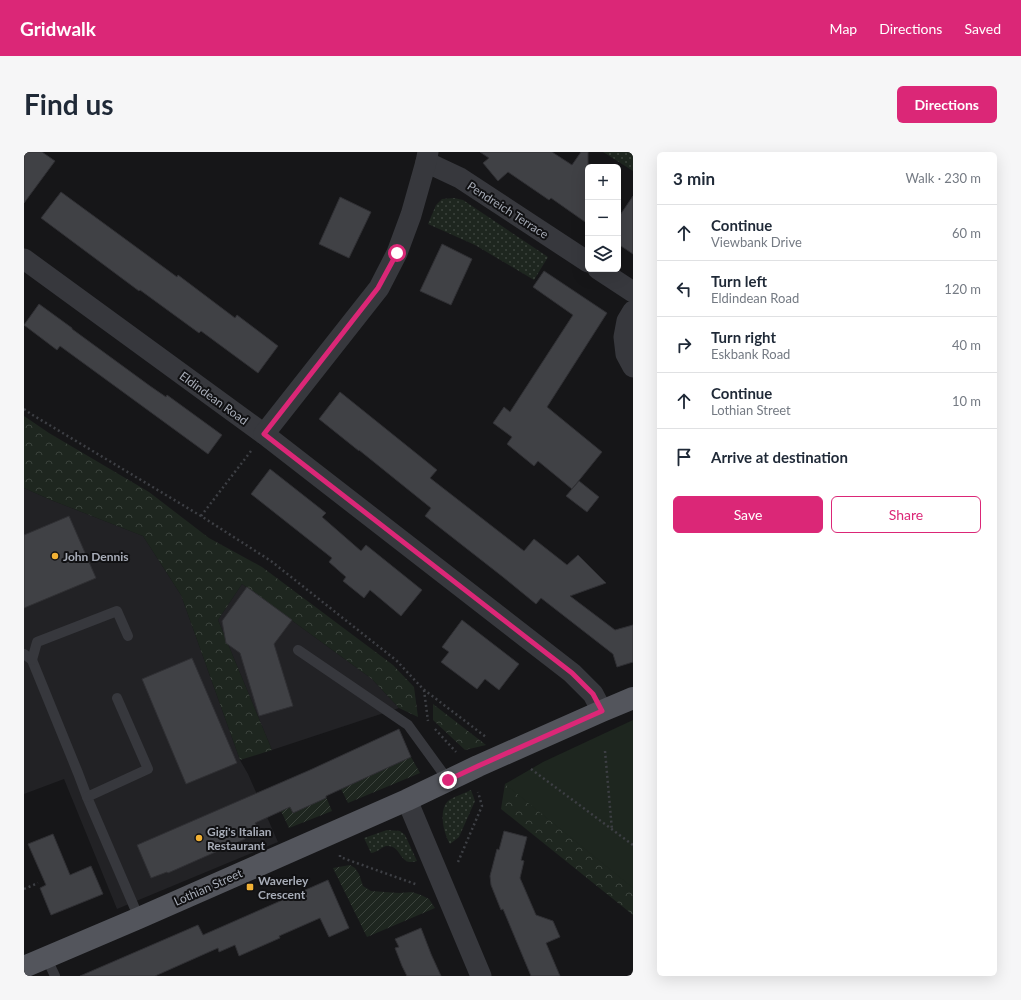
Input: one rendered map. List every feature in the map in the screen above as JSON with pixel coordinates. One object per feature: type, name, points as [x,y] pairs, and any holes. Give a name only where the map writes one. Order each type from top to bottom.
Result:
[{"type":"main road","name":"Lothian Street","points":[[24,966],[50,966],[138,918],[407,800],[478,766],[633,698]]},
{"type":"street","name":"Pendreich Terrace","points":[[427,157],[440,168],[460,178],[585,260]]},
{"type":"street","points":[[264,434],[378,288],[397,253],[411,215],[427,157]]},
{"type":"street","name":"Eldindean Road","points":[[24,259],[264,434],[572,673],[593,694],[602,711]]},
{"type":"street","points":[[603,272],[633,292]]},
{"type":"street","points":[[633,311],[627,321],[624,337],[626,354],[633,367]]},
{"type":"street","points":[[407,800],[481,976]]},
{"type":"lane","points":[[128,636],[117,611],[38,642],[28,657],[78,772],[86,797],[138,918]]},
{"type":"lane","points":[[298,650],[408,725],[448,780]]},
{"type":"lane","points":[[86,797],[148,769],[117,698]]},
{"type":"path","points":[[24,409],[201,516],[272,561],[397,661],[423,689],[488,738]]},
{"type":"path","points":[[201,516],[264,434]]},
{"type":"path","points":[[605,751],[612,830]]},
{"type":"path","points":[[530,768],[633,845]]},
{"type":"path","points":[[24,889],[38,883]]},
{"type":"shaded area","points":[[24,488],[143,536],[181,595],[240,760],[248,774],[278,842],[117,909],[64,779],[24,794]]},
{"type":"shaded area","points":[[242,584],[372,679],[399,708],[272,750],[218,620]]},
{"type":"green space","points":[[603,152],[633,152],[633,171]]},
{"type":"green space","points":[[454,198],[463,200],[548,257],[534,280],[475,245],[428,224],[436,205],[442,199]]},
{"type":"green space","points":[[24,416],[49,433],[149,492],[209,538],[262,567],[393,665],[414,687],[418,717],[399,708],[372,679],[242,584],[218,620],[272,750],[240,760],[181,595],[143,536],[24,488]]},
{"type":"green space","points":[[433,704],[486,745],[465,750],[433,720]]},
{"type":"green space","points":[[633,720],[633,888],[505,784],[543,762]]},
{"type":"green space","points":[[411,757],[420,773],[348,803],[341,789]]},
{"type":"green space","points":[[525,777],[633,866],[633,915],[501,809],[505,784]]},
{"type":"green space","points":[[471,790],[475,801],[459,837],[450,844],[443,822],[443,811],[445,805],[448,801]]},
{"type":"green space","points":[[326,797],[332,811],[289,828],[281,811],[290,807],[293,813]]},
{"type":"green space","points":[[387,830],[400,831],[405,835],[417,861],[407,861],[396,849],[388,846],[371,853],[364,838]]},
{"type":"green space","points":[[350,865],[355,868],[359,874],[363,886],[371,891],[399,893],[412,892],[429,899],[435,908],[367,937],[333,868]]},
{"type":"building","points":[[24,152],[42,152],[55,161],[24,203]]},
{"type":"building","points":[[480,152],[552,152],[572,165],[581,152],[588,152],[588,164],[585,164],[585,222],[551,198],[549,200],[508,172],[498,181],[483,163],[489,158]]},
{"type":"building","points":[[61,192],[177,277],[178,275],[235,318],[237,315],[278,346],[258,373],[201,331],[199,333],[140,290],[139,291],[41,218]]},
{"type":"building","points":[[633,196],[633,254],[621,246],[621,214]]},
{"type":"building","points":[[340,197],[371,212],[349,258],[319,244]]},
{"type":"building","points":[[442,244],[472,259],[451,305],[420,291]]},
{"type":"building","points":[[544,271],[607,313],[547,407],[602,452],[572,489],[538,461],[534,466],[507,444],[512,437],[493,423],[504,407],[510,412],[573,315],[533,287]]},
{"type":"building","points":[[39,304],[150,386],[166,397],[167,395],[222,435],[208,454],[60,346],[57,350],[24,325]]},
{"type":"building","points":[[340,392],[437,470],[430,478],[524,551],[534,539],[567,565],[578,555],[606,583],[570,596],[615,630],[633,625],[633,662],[617,667],[613,654],[541,598],[536,604],[425,516],[431,508],[319,419]]},
{"type":"building","points":[[270,469],[326,513],[322,517],[361,551],[366,545],[422,590],[401,616],[370,590],[364,598],[343,581],[346,577],[329,562],[332,558],[251,494]]},
{"type":"building","points":[[579,481],[599,497],[587,512],[566,496]]},
{"type":"building","name":"John Dennis","points":[[69,516],[96,578],[24,608],[24,535]]},
{"type":"building","points":[[247,587],[292,620],[274,644],[293,706],[259,716],[240,653],[226,643],[222,621]]},
{"type":"building","points":[[462,620],[519,664],[499,690],[485,679],[477,689],[441,662],[449,652],[442,647]]},
{"type":"building","points":[[192,658],[237,763],[186,784],[142,679]]},
{"type":"building","points":[[399,729],[411,757],[326,796],[326,798],[293,813],[290,807],[255,823],[259,831],[245,839],[168,873],[167,872],[151,878],[137,845],[310,770]]},
{"type":"building","points":[[504,831],[527,837],[521,860],[524,861],[520,878],[536,915],[553,921],[560,937],[546,943],[560,976],[531,976],[503,909],[501,910],[491,885],[490,876],[497,849],[499,850]]},
{"type":"building","points":[[53,834],[70,875],[91,866],[103,894],[51,915],[40,888],[46,885],[28,844]]},
{"type":"building","points":[[328,880],[349,928],[329,937],[320,918],[239,956],[235,945],[219,952],[218,948],[155,976],[80,976],[198,925],[203,935]]},
{"type":"building","points":[[421,928],[441,976],[407,976],[402,966],[395,948],[399,947],[395,939]]},
{"type":"place","name":"John Dennis","points":[[55,556]]},
{"type":"place","name":"Gigi's Italian Restaurant","points":[[199,838]]},
{"type":"place","name":"Waverley Crescent","points":[[250,887]]},
{"type":"route","points":[[397,253],[378,288],[264,434],[572,673],[593,694],[602,711],[448,780]]}]
